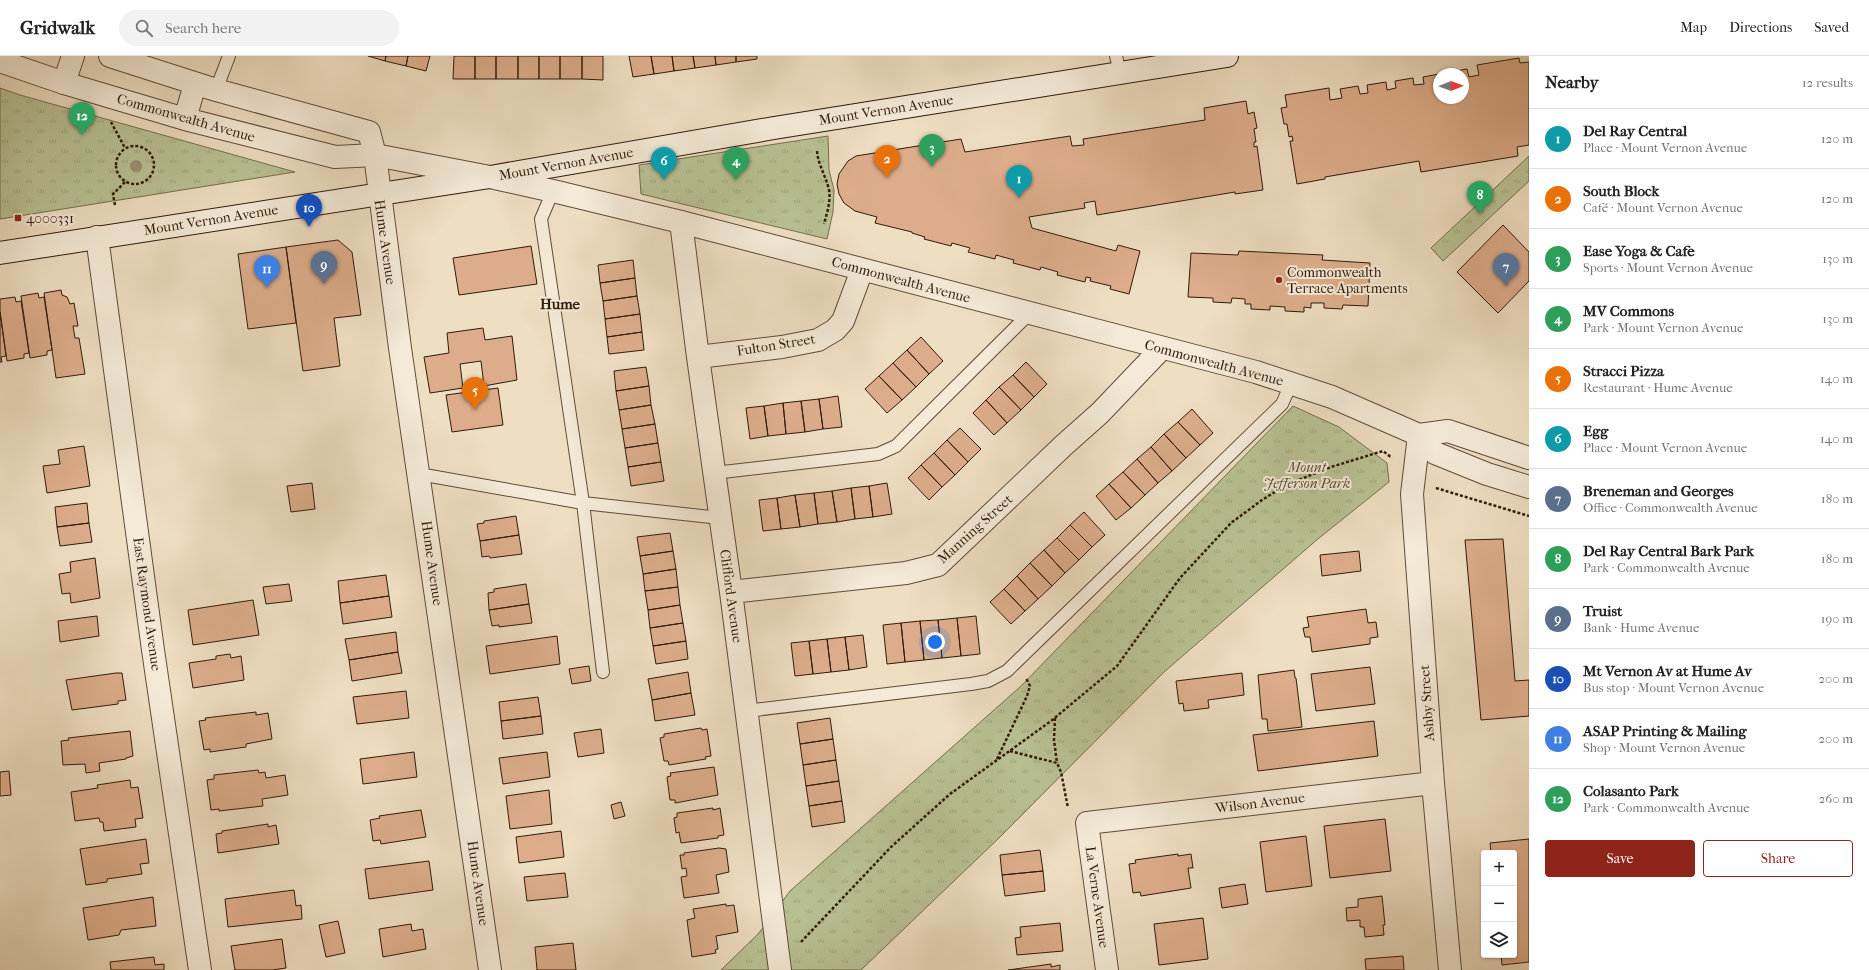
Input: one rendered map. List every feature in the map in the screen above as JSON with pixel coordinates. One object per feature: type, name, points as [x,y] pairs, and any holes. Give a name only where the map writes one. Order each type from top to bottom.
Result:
[{"type":"street","points":[[64,83],[73,56]]},
{"type":"street","points":[[110,56],[195,84],[369,132],[375,155]]},
{"type":"street","name":"Mount Vernon Avenue","points":[[0,253],[490,177],[751,132],[1118,64],[1227,56]]},
{"type":"street","name":"Commonwealth Avenue","points":[[0,61],[64,83],[186,119],[335,157],[375,155],[490,177],[553,191],[681,222],[1256,372],[1332,397],[1419,435],[1436,453],[1487,474],[1529,487]]},
{"type":"street","points":[[186,119],[195,84]]},
{"type":"street","name":"Hume Avenue","points":[[375,155],[379,194],[490,970]]},
{"type":"street","name":"Clifford Avenue","points":[[681,222],[698,357],[731,592],[779,967]]},
{"type":"street","name":"East Raymond Avenue","points":[[97,237],[151,635],[200,970]]},
{"type":"street","name":"Fulton Street","points":[[698,357],[782,347],[818,340],[835,330],[843,321],[862,270]]},
{"type":"street","name":"Manning Street","points":[[731,592],[906,573],[938,565],[1064,445],[1100,413],[1162,348]]},
{"type":"street","points":[[1419,435],[1448,431],[1529,458]]},
{"type":"street","name":"Ashby Street","points":[[1419,435],[1412,494],[1433,783],[1450,970]]},
{"type":"street","name":"Wilson Avenue","points":[[1087,823],[1433,783]]},
{"type":"street","name":"La Verne Avenue","points":[[1087,823],[1107,970]]},
{"type":"lane","points":[[216,90],[230,56]]},
{"type":"lane","points":[[553,191],[541,219],[583,503],[603,672]]},
{"type":"lane","points":[[714,473],[878,454],[896,446],[1030,314]]},
{"type":"lane","points":[[746,711],[976,683],[988,681],[1007,671],[1282,404],[1291,384]]},
{"type":"lane","points":[[419,474],[583,503],[720,518]]},
{"type":"path","points":[[110,120],[125,148]]},
{"type":"path","points":[[134,146],[144,148],[151,155],[154,164],[152,174],[145,181],[135,184],[125,182],[118,175],[116,165],[118,156],[125,148],[134,146]]},
{"type":"path","points":[[817,151],[829,190],[829,203],[824,224]]},
{"type":"path","points":[[115,206],[113,194],[125,182]]},
{"type":"path","points":[[779,967],[891,847],[950,794],[1055,717],[1116,666],[1180,578],[1231,523],[1262,500],[1292,483],[1331,467],[1383,451],[1414,473]]},
{"type":"path","points":[[1433,494],[1433,487],[1529,516]]},
{"type":"path","points":[[998,759],[1030,686],[1017,662]]},
{"type":"path","points":[[1055,717],[1054,740],[1057,763],[1061,772],[1069,815],[1087,823]]},
{"type":"path","points":[[1009,751],[1057,763]]},
{"type":"green space","points":[[0,88],[20,95],[295,172],[0,219]]},
{"type":"green space","points":[[828,136],[829,170],[834,190],[833,212],[827,239],[641,194],[639,165]]},
{"type":"green space","points":[[1529,156],[1529,181],[1443,261],[1431,248]]},
{"type":"green space","name":"Mount Jefferson Park","points":[[1293,406],[1339,427],[1387,463],[1389,482],[1319,538],[1164,672],[1000,837],[861,970],[721,970],[759,933],[790,891],[1020,687]]},
{"type":"building","points":[[368,56],[386,56],[385,61]]},
{"type":"building","points":[[386,56],[408,56],[406,66],[385,61]]},
{"type":"building","points":[[408,56],[430,56],[426,71],[406,66]]},
{"type":"building","points":[[454,56],[475,56],[475,79],[453,79]]},
{"type":"building","points":[[475,56],[496,56],[496,79],[475,79]]},
{"type":"building","points":[[496,56],[518,56],[518,79],[496,79]]},
{"type":"building","points":[[518,56],[539,56],[539,79],[518,79]]},
{"type":"building","points":[[539,56],[560,56],[560,79],[539,79]]},
{"type":"building","points":[[560,56],[582,56],[582,79],[560,79]]},
{"type":"building","points":[[582,56],[603,56],[603,80],[582,79]]},
{"type":"building","points":[[629,56],[651,56],[654,74],[633,77]]},
{"type":"building","points":[[651,56],[672,56],[674,71],[654,74]]},
{"type":"building","points":[[672,56],[693,56],[695,68],[674,71]]},
{"type":"building","points":[[693,56],[715,56],[716,65],[695,68]]},
{"type":"building","points":[[715,56],[736,56],[736,62],[716,65]]},
{"type":"building","points":[[736,56],[757,56],[757,59],[736,62]]},
{"type":"building","points":[[1519,58],[1520,63],[1529,62],[1529,145],[1517,147],[1518,156],[1421,172],[1419,161],[1325,177],[1325,179],[1297,184],[1290,141],[1293,141],[1292,136],[1289,137],[1287,124],[1284,124],[1281,108],[1287,107],[1285,95],[1329,88],[1330,100],[1342,98],[1340,89],[1358,86],[1360,94],[1368,93],[1367,85],[1386,82],[1387,90],[1396,88],[1395,81],[1413,78],[1414,85],[1424,84],[1423,77],[1433,75],[1433,104],[1469,104],[1469,77],[1479,75],[1477,65]]},
{"type":"building","points":[[1246,101],[1248,114],[1254,112],[1257,128],[1254,129],[1256,142],[1254,142],[1254,147],[1257,146],[1263,190],[1235,194],[1235,192],[1097,215],[1095,201],[1084,203],[1085,208],[1029,217],[1032,228],[1116,251],[1118,245],[1140,251],[1129,294],[1110,289],[1111,286],[1090,281],[1091,278],[1086,277],[1085,282],[1057,275],[1058,272],[1041,267],[1040,270],[1013,263],[1014,260],[996,255],[995,259],[968,252],[970,248],[952,243],[951,246],[924,239],[925,237],[912,232],[875,223],[877,217],[855,211],[844,203],[839,194],[837,184],[839,174],[848,161],[856,156],[961,139],[965,152],[1070,136],[1072,146],[1084,145],[1083,139],[1205,120],[1204,108]]},
{"type":"building","points":[[1503,225],[1529,252],[1529,281],[1498,313],[1457,272]]},
{"type":"building","points":[[338,240],[352,252],[361,315],[334,318],[340,366],[303,371],[286,247]]},
{"type":"building","points":[[531,246],[537,284],[459,295],[453,258]]},
{"type":"building","points":[[286,247],[296,323],[248,329],[238,254]]},
{"type":"building","name":"Commonwealth Terrace Apartments","points":[[1239,251],[1323,255],[1322,260],[1370,263],[1368,306],[1343,305],[1342,309],[1324,308],[1324,303],[1311,303],[1311,308],[1304,307],[1304,312],[1285,311],[1285,307],[1270,306],[1270,310],[1251,309],[1251,304],[1245,304],[1245,299],[1232,298],[1231,303],[1213,302],[1213,298],[1188,297],[1191,253],[1238,255]]},
{"type":"building","points":[[633,260],[635,278],[600,283],[598,265]]},
{"type":"building","points":[[635,278],[637,296],[603,301],[600,283]]},
{"type":"building","points":[[61,290],[62,295],[67,297],[70,304],[74,303],[78,326],[73,326],[75,338],[79,338],[85,374],[56,378],[44,293]]},
{"type":"building","points":[[38,293],[39,298],[44,297],[52,350],[47,351],[47,355],[30,358],[21,296]]},
{"type":"building","points":[[637,296],[640,314],[605,319],[603,301]]},
{"type":"building","points":[[15,297],[16,302],[21,301],[29,353],[24,354],[24,358],[7,361],[0,312],[0,299]]},
{"type":"building","points":[[0,312],[6,356],[1,357],[2,362],[0,362]]},
{"type":"building","points":[[640,314],[642,332],[607,337],[605,319]]},
{"type":"building","points":[[483,328],[485,340],[512,336],[517,380],[484,386],[481,361],[460,364],[463,388],[430,393],[424,357],[449,353],[447,333]]},
{"type":"building","points":[[642,332],[644,350],[609,354],[607,337]]},
{"type":"building","points":[[921,337],[943,361],[929,374],[907,350]]},
{"type":"building","points":[[907,350],[929,374],[916,387],[893,363]]},
{"type":"building","points":[[1026,362],[1047,384],[1034,397],[1013,375]]},
{"type":"building","points":[[893,363],[916,387],[902,400],[879,376]]},
{"type":"building","points":[[646,367],[649,386],[616,391],[614,371]]},
{"type":"building","points":[[1013,375],[1034,397],[1021,410],[999,387]]},
{"type":"building","points":[[879,376],[902,400],[887,413],[865,389]]},
{"type":"building","points":[[649,386],[651,405],[619,410],[616,391]]},
{"type":"building","points":[[999,387],[1021,410],[1007,423],[986,400]]},
{"type":"building","points":[[498,388],[503,425],[452,432],[446,395]]},
{"type":"building","points":[[838,396],[842,427],[823,429],[819,399]]},
{"type":"building","points":[[819,399],[823,429],[805,432],[801,401]]},
{"type":"building","points":[[986,400],[1007,423],[994,435],[973,413]]},
{"type":"building","points":[[801,401],[805,432],[786,434],[783,403]]},
{"type":"building","points":[[783,403],[786,434],[768,436],[764,406]]},
{"type":"building","points":[[651,405],[655,424],[622,429],[619,410]]},
{"type":"building","points":[[764,406],[768,436],[750,439],[746,408]]},
{"type":"building","points":[[1192,409],[1213,433],[1200,445],[1178,422]]},
{"type":"building","points":[[1178,422],[1200,445],[1186,458],[1164,434]]},
{"type":"building","points":[[655,424],[658,443],[625,448],[622,429]]},
{"type":"building","points":[[960,428],[981,449],[968,462],[947,440]]},
{"type":"building","points":[[1164,434],[1186,458],[1172,471],[1151,447]]},
{"type":"building","points":[[947,440],[968,462],[955,475],[934,453]]},
{"type":"building","points":[[658,443],[661,462],[628,467],[625,448]]},
{"type":"building","points":[[84,446],[90,486],[47,493],[43,466],[60,464],[58,450]]},
{"type":"building","points":[[1151,447],[1172,471],[1158,483],[1137,459]]},
{"type":"building","points":[[934,453],[955,475],[942,487],[921,465]]},
{"type":"building","points":[[1137,459],[1158,483],[1145,495],[1123,472]]},
{"type":"building","points":[[661,462],[664,481],[631,486],[628,467]]},
{"type":"building","points":[[921,465],[942,487],[929,500],[908,478]]},
{"type":"building","points":[[1123,472],[1145,495],[1131,508],[1109,484]]},
{"type":"building","points":[[312,483],[315,509],[291,512],[287,486]]},
{"type":"building","points":[[887,483],[892,514],[873,517],[869,486]]},
{"type":"building","points":[[1109,484],[1131,508],[1116,520],[1096,496]]},
{"type":"building","points":[[869,486],[873,517],[855,519],[851,488]]},
{"type":"building","points":[[851,488],[855,519],[837,522],[832,491]]},
{"type":"building","points":[[832,491],[837,522],[818,524],[814,493]]},
{"type":"building","points":[[814,493],[818,524],[800,527],[795,495]]},
{"type":"building","points":[[795,495],[800,527],[781,529],[777,498]]},
{"type":"building","points":[[777,498],[781,529],[763,531],[759,500]]},
{"type":"building","points":[[87,503],[89,523],[57,527],[55,507]]},
{"type":"building","points":[[1084,512],[1105,535],[1092,547],[1070,525]]},
{"type":"building","points":[[516,516],[519,535],[480,541],[477,524],[484,523],[484,521]]},
{"type":"building","points":[[89,523],[92,542],[60,546],[57,527]]},
{"type":"building","points":[[1070,525],[1092,547],[1079,560],[1057,538]]},
{"type":"building","points":[[670,533],[673,551],[640,556],[637,537]]},
{"type":"building","points":[[519,535],[522,554],[490,558],[489,556],[482,557],[480,541]]},
{"type":"building","points":[[1057,538],[1079,560],[1065,573],[1044,550]]},
{"type":"building","points":[[1503,539],[1515,681],[1529,680],[1529,716],[1481,720],[1465,540]]},
{"type":"building","points":[[1044,550],[1065,573],[1052,586],[1030,563]]},
{"type":"building","points":[[673,551],[676,569],[643,574],[640,556]]},
{"type":"building","points":[[1359,551],[1361,571],[1322,576],[1320,555]]},
{"type":"building","points":[[95,558],[100,598],[71,603],[70,593],[62,594],[59,574],[71,572],[70,562]]},
{"type":"building","points":[[1030,563],[1052,586],[1038,599],[1017,576]]},
{"type":"building","points":[[676,569],[678,587],[645,591],[643,574]]},
{"type":"building","points":[[386,575],[389,596],[340,603],[338,581]]},
{"type":"building","points":[[1017,576],[1038,599],[1025,611],[1004,589]]},
{"type":"building","points":[[289,584],[292,601],[266,604],[263,587]]},
{"type":"building","points":[[526,584],[529,604],[489,610],[488,593],[494,592],[494,589]]},
{"type":"building","points":[[678,587],[680,605],[648,610],[645,591]]},
{"type":"building","points":[[1004,589],[1025,611],[1011,624],[990,602]]},
{"type":"building","points":[[389,596],[392,617],[343,624],[340,603]]},
{"type":"building","points":[[253,600],[259,635],[193,645],[188,610]]},
{"type":"building","points":[[529,604],[532,623],[499,627],[499,625],[492,626],[489,610]]},
{"type":"building","points":[[680,605],[683,623],[650,628],[648,610]]},
{"type":"building","points":[[1366,609],[1368,623],[1376,622],[1378,637],[1370,638],[1370,644],[1312,652],[1310,637],[1305,637],[1303,628],[1309,627],[1307,617]]},
{"type":"building","points":[[97,616],[99,636],[60,642],[58,621]]},
{"type":"building","points":[[976,616],[980,654],[961,656],[957,618]]},
{"type":"building","points":[[957,618],[961,656],[942,658],[938,620]]},
{"type":"building","points":[[938,620],[942,658],[924,660],[920,621]]},
{"type":"building","points":[[920,621],[924,660],[905,662],[901,623]]},
{"type":"building","points":[[683,623],[686,641],[653,646],[650,628]]},
{"type":"building","points":[[901,623],[905,662],[887,664],[883,625]]},
{"type":"building","points":[[396,632],[398,652],[349,660],[345,639]]},
{"type":"building","points":[[863,635],[867,667],[849,670],[845,637]]},
{"type":"building","points":[[557,636],[560,664],[490,674],[486,646]]},
{"type":"building","points":[[845,637],[849,670],[831,672],[827,639]]},
{"type":"building","points":[[827,639],[831,672],[813,674],[809,641]]},
{"type":"building","points":[[686,641],[688,659],[656,664],[653,646]]},
{"type":"building","points":[[809,641],[813,674],[795,676],[791,643]]},
{"type":"building","points":[[398,652],[402,673],[352,681],[349,660]]},
{"type":"building","points":[[230,654],[231,658],[241,656],[244,680],[193,688],[189,663],[216,659],[216,656]]},
{"type":"building","points":[[589,666],[591,681],[572,684],[569,669]]},
{"type":"building","points":[[1370,667],[1375,704],[1316,711],[1311,674]]},
{"type":"building","points":[[1294,670],[1302,727],[1268,731],[1267,719],[1262,719],[1258,675]]},
{"type":"building","points":[[688,672],[691,693],[652,700],[648,679]]},
{"type":"building","points":[[122,673],[126,700],[118,701],[118,704],[72,710],[66,680]]},
{"type":"building","points":[[1242,673],[1244,695],[1208,700],[1209,708],[1184,711],[1183,703],[1179,704],[1176,681]]},
{"type":"building","points":[[406,691],[409,718],[357,724],[353,697]]},
{"type":"building","points":[[691,693],[695,715],[655,721],[652,700]]},
{"type":"building","points":[[538,697],[541,716],[501,721],[499,702]]},
{"type":"building","points":[[256,712],[256,715],[268,713],[272,739],[246,744],[246,747],[210,752],[210,749],[204,750],[199,721],[206,720],[205,718]]},
{"type":"building","points":[[541,716],[543,734],[503,739],[501,721]]},
{"type":"building","points":[[830,718],[833,739],[800,744],[797,723]]},
{"type":"building","points":[[1374,721],[1378,756],[1258,771],[1253,735]]},
{"type":"building","points":[[701,728],[702,730],[707,729],[711,756],[705,757],[706,759],[669,765],[668,761],[664,761],[660,738],[664,737],[664,734]]},
{"type":"building","points":[[601,729],[604,753],[578,757],[574,733]]},
{"type":"building","points":[[130,731],[133,756],[126,759],[99,763],[100,771],[86,773],[85,764],[63,765],[61,741],[69,740],[68,738]]},
{"type":"building","points":[[833,739],[836,760],[803,765],[800,744]]},
{"type":"building","points":[[414,752],[417,777],[363,784],[360,759]]},
{"type":"building","points":[[547,752],[550,777],[503,784],[499,758]]},
{"type":"building","points":[[836,760],[839,781],[806,786],[803,765]]},
{"type":"building","points":[[714,767],[718,795],[675,803],[675,800],[670,800],[667,777],[671,776],[670,773]]},
{"type":"building","points":[[258,770],[259,773],[265,772],[266,778],[285,775],[288,795],[262,799],[263,806],[219,811],[219,809],[211,810],[207,780],[214,779],[214,775]]},
{"type":"building","points":[[9,771],[11,795],[0,796],[0,772]]},
{"type":"building","points":[[130,780],[131,788],[138,787],[143,818],[135,819],[136,827],[104,831],[103,822],[100,822],[99,818],[75,821],[71,792],[98,788],[97,785]]},
{"type":"building","points":[[839,781],[842,801],[809,806],[806,786]]},
{"type":"building","points":[[549,790],[552,824],[510,829],[506,796]]},
{"type":"building","points":[[842,801],[845,822],[812,827],[809,806]]},
{"type":"building","points":[[621,802],[625,816],[614,819],[611,805]]},
{"type":"building","points":[[713,808],[713,810],[720,808],[724,835],[718,836],[718,838],[681,843],[679,832],[676,833],[674,818],[677,817],[677,813]]},
{"type":"building","points":[[421,810],[426,837],[381,844],[380,840],[373,841],[370,820],[380,818],[379,816]]},
{"type":"building","points":[[1385,819],[1391,871],[1330,878],[1324,826]]},
{"type":"building","points":[[268,824],[268,827],[276,825],[279,844],[218,853],[216,834],[222,833],[222,831]]},
{"type":"building","points":[[561,831],[564,857],[519,863],[516,837]]},
{"type":"building","points":[[1306,836],[1312,886],[1266,892],[1260,842]]},
{"type":"building","points":[[146,839],[149,863],[140,864],[142,874],[107,879],[107,882],[86,885],[80,849]]},
{"type":"building","points":[[1529,839],[1529,962],[1502,965],[1501,958],[1517,958],[1517,850],[1491,850],[1490,843]]},
{"type":"building","points":[[719,848],[726,849],[729,872],[716,875],[719,893],[684,898],[681,877],[687,876],[686,868],[682,869],[680,855],[684,855],[684,853]]},
{"type":"building","points":[[1040,850],[1043,871],[1002,875],[1000,855]]},
{"type":"building","points":[[1178,854],[1178,856],[1191,854],[1193,868],[1188,868],[1191,888],[1141,896],[1140,892],[1133,893],[1129,864],[1136,863],[1135,860]]},
{"type":"building","points":[[429,861],[433,890],[369,899],[365,869]]},
{"type":"building","points":[[1043,871],[1045,891],[1005,896],[1002,875]]},
{"type":"building","points":[[565,873],[568,897],[527,901],[524,877]]},
{"type":"building","points":[[1245,884],[1248,904],[1222,908],[1219,888]]},
{"type":"building","points":[[294,890],[296,906],[301,905],[302,919],[228,927],[225,899]]},
{"type":"building","points":[[1382,896],[1385,925],[1383,925],[1384,935],[1365,937],[1364,927],[1360,927],[1360,920],[1347,921],[1346,908],[1358,907],[1358,899]]},
{"type":"building","points":[[153,897],[156,926],[121,930],[119,935],[88,940],[83,908]]},
{"type":"building","points":[[726,904],[726,906],[734,905],[738,932],[716,936],[718,949],[715,950],[716,953],[692,957],[687,920],[695,918],[693,909]]},
{"type":"building","points":[[1203,918],[1208,959],[1159,965],[1154,924]]},
{"type":"building","points":[[338,921],[345,953],[326,957],[319,925]]},
{"type":"building","points":[[1060,923],[1063,951],[1017,955],[1015,938],[1021,937],[1020,927]]},
{"type":"building","points":[[411,924],[412,931],[423,929],[426,949],[383,957],[379,929]]},
{"type":"building","points":[[282,939],[286,968],[272,970],[235,970],[231,946]]},
{"type":"building","points":[[573,943],[576,970],[537,970],[535,947]]},
{"type":"building","points":[[1403,956],[1404,970],[1366,970],[1365,959]]},
{"type":"building","points":[[154,957],[155,965],[164,964],[164,970],[111,970],[110,962]]},
{"type":"building","points":[[1051,964],[1051,967],[1060,965],[1060,970],[1008,970]]},
{"type":"place","name":"Colasanto Park","points":[[82,135]]},
{"type":"place","name":"Ease Yoga & Cafe","points":[[932,167]]},
{"type":"place","name":"South Block","points":[[887,178]]},
{"type":"place","name":"Egg","points":[[664,180]]},
{"type":"place","name":"MV Commons","points":[[736,180]]},
{"type":"place","name":"Del Ray Central","points":[[1019,198]]},
{"type":"place","name":"Del Ray Central Bark Park","points":[[1480,214]]},
{"type":"place","name":"4000331","points":[[18,218]]},
{"type":"place","name":"Mt Vernon Av at Hume Av","points":[[309,227]]},
{"type":"place","name":"Commonwealth Terrace Apartments","points":[[1279,280]]},
{"type":"place","name":"Truist","points":[[324,284]]},
{"type":"place","name":"Breneman and Georges","points":[[1506,286]]},
{"type":"place","name":"ASAP Printing & Mailing","points":[[267,288]]},
{"type":"place","name":"Stracci Pizza","points":[[475,410]]},
{"type":"district","name":"Hume","points":[[560,304]]}]
